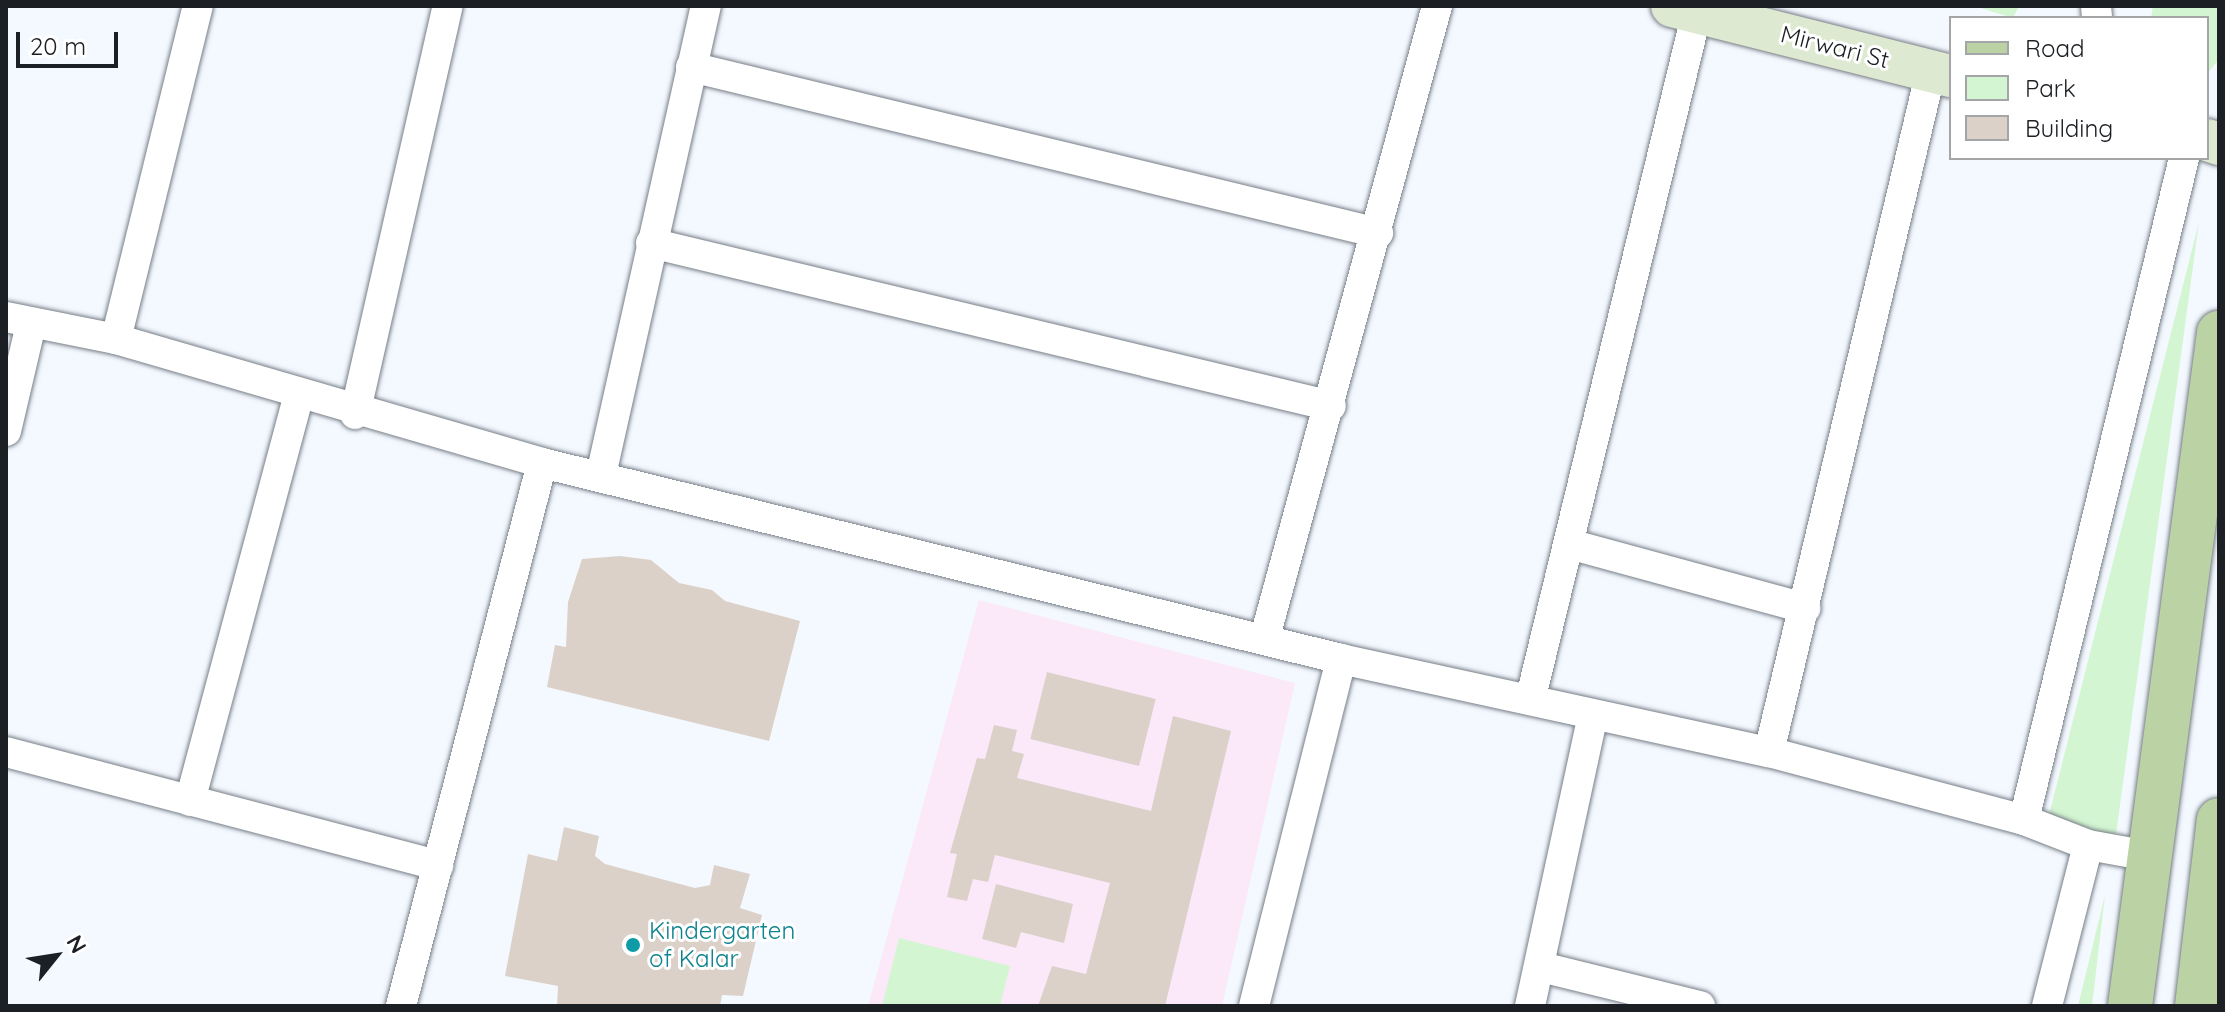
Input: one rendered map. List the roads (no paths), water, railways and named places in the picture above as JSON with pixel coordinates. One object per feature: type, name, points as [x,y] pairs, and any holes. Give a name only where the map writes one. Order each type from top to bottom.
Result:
[{"type":"main road","points":[[2130,1006],[2219,333]]},
{"type":"main road","points":[[2197,1006],[2214,906],[2219,820]]},
{"type":"street","points":[[116,339],[198,6]]},
{"type":"street","points":[[355,414],[448,6]]},
{"type":"street","points":[[601,475],[706,6]]},
{"type":"street","points":[[1265,637],[1331,406],[1437,6]]},
{"type":"street","points":[[1531,697],[1569,544],[1684,9]]},
{"type":"street","name":"Mirwari St","points":[[1684,9],[1941,74]]},
{"type":"street","points":[[691,67],[1378,233]]},
{"type":"street","points":[[1769,752],[1941,74]]},
{"type":"street","points":[[2024,820],[2184,160]]},
{"type":"street","points":[[651,243],[1331,406]]},
{"type":"street","points":[[6,431],[18,320],[116,339],[355,414],[542,463],[1265,637],[1341,659],[1531,697],[1593,715],[1769,752],[2024,820],[2088,845],[2149,856]]},
{"type":"street","points":[[190,801],[299,394]]},
{"type":"street","points":[[401,1006],[542,463]]},
{"type":"street","points":[[1569,544],[1805,608]]},
{"type":"street","points":[[1254,1006],[1341,659]]},
{"type":"street","points":[[1530,1006],[1541,967],[1593,715]]},
{"type":"street","points":[[6,752],[438,865]]},
{"type":"street","points":[[2047,1006],[2088,845]]},
{"type":"street","points":[[1541,967],[1700,1006]]},
{"type":"place","name":"Kindergarten of Kalar","points":[[633,945]]}]
